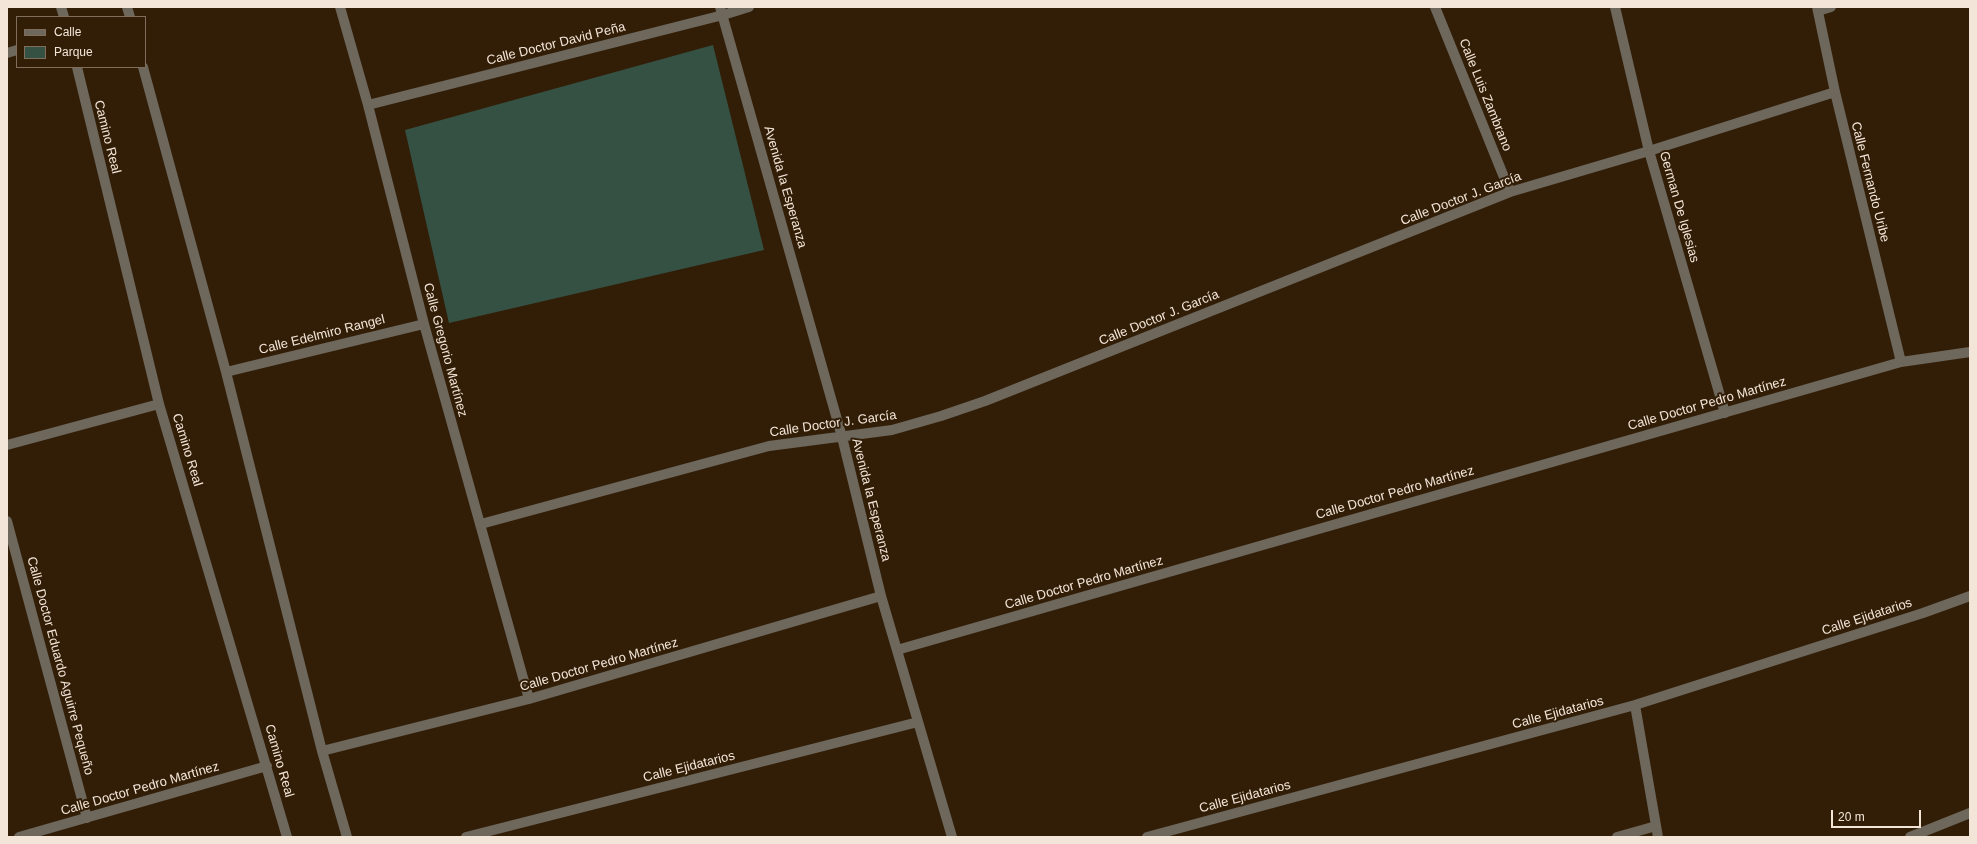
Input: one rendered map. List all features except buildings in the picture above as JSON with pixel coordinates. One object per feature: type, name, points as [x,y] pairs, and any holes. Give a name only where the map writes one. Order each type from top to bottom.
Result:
[{"type":"street","name":"Calle Gregorio Martínez","points":[[340,7],[368,105],[424,324],[529,699]]},
{"type":"street","name":"Calle Doctor David Peña","points":[[368,105],[721,11],[749,7]]},
{"type":"street","name":"Calle Luis Zambrano","points":[[1435,7],[1510,192]]},
{"type":"street","name":"German De Iglesias","points":[[1615,7],[1649,151],[1725,413]]},
{"type":"street","points":[[1818,9],[1831,7]]},
{"type":"street","name":"Calle Fernando Uribe","points":[[1818,9],[1835,92],[1901,362]]},
{"type":"street","name":"Avenida la Esperanza","points":[[721,11],[842,437],[881,596],[952,837]]},
{"type":"street","name":"Camino Real","points":[[77,68],[159,404],[287,837]]},
{"type":"street","points":[[143,68],[226,372],[322,751],[347,837]]},
{"type":"street","name":"Calle Doctor J. García","points":[[481,524],[762,448],[892,430],[985,401],[1510,192],[1649,151],[1835,92]]},
{"type":"street","name":"Calle Edelmiro Rangel","points":[[226,372],[424,324]]},
{"type":"street","name":"Calle Doctor Pedro Martínez","points":[[897,650],[1901,362],[1970,352]]},
{"type":"street","points":[[7,446],[159,404]]},
{"type":"street","name":"Calle Doctor Eduardo Aguirre Pequeño","points":[[7,522],[87,818]]},
{"type":"street","name":"Calle Doctor Pedro Martínez","points":[[322,751],[529,699],[881,596]]},
{"type":"street","name":"Calle Ejidatarios","points":[[1147,837],[1635,705],[1923,613],[1970,596]]},
{"type":"street","points":[[1635,705],[1658,837]]},
{"type":"street","name":"Calle Ejidatarios","points":[[466,837],[918,722]]},
{"type":"street","name":"Calle Doctor Pedro Martínez","points":[[19,837],[267,766]]},
{"type":"street","points":[[1910,837],[1970,813]]},
{"type":"street","points":[[1617,837],[1656,826]]},
{"type":"green space","points":[[713,45],[764,250],[449,323],[405,130]]}]
